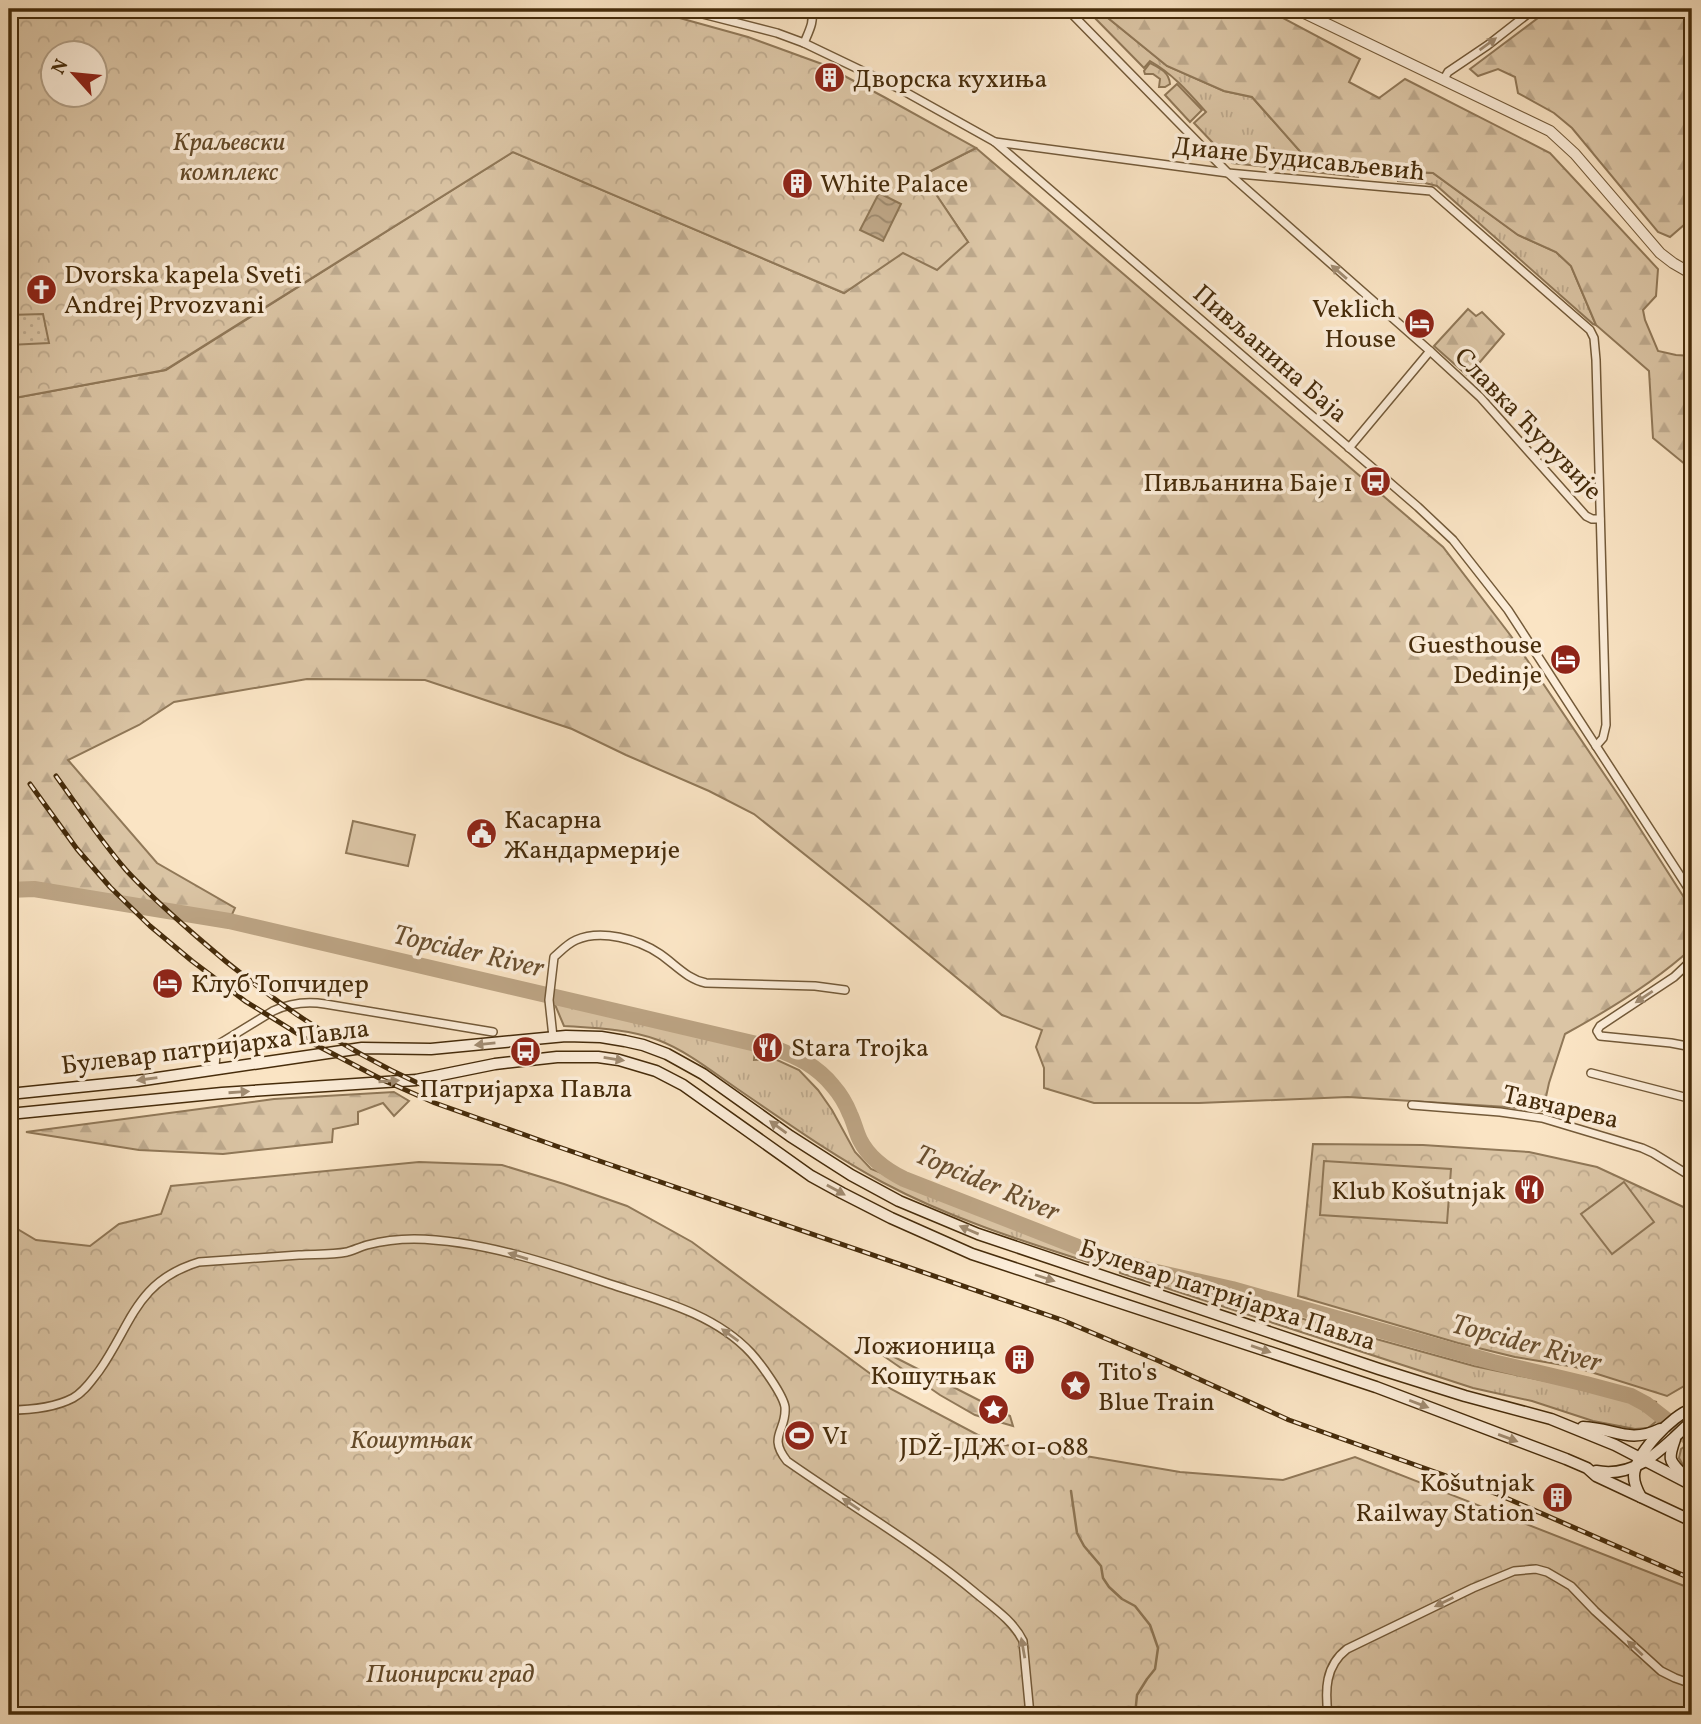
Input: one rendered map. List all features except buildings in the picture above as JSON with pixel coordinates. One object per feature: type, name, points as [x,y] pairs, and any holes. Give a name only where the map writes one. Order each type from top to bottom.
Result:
[{"type":"main road","name":"Булевар патријарха Павла","points":[[9,1094],[136,1081],[344,1049],[431,1049],[553,1037],[601,1037],[643,1045],[667,1054],[703,1074],[790,1136],[851,1175],[899,1200],[978,1234],[1366,1364],[1574,1427],[1691,1484]]},
{"type":"main road","name":"Булевар патријарха Павла","points":[[9,1114],[222,1093],[424,1079],[495,1064],[550,1058],[577,1056],[619,1060],[675,1080],[811,1176],[924,1234],[972,1254],[1376,1387],[1587,1468],[1596,1476],[1692,1521]]},
{"type":"main road","points":[[1574,1427],[1589,1427],[1634,1436],[1648,1435],[1690,1414]]},
{"type":"main road","points":[[1690,1414],[1676,1435],[1671,1461],[1691,1484]]},
{"type":"main road","points":[[1643,1459],[1644,1449],[1667,1427]]},
{"type":"main road","points":[[1587,1468],[1607,1473],[1635,1468],[1676,1435]]},
{"type":"main road","points":[[1635,1468],[1634,1479],[1641,1497]]},
{"type":"street","name":"Пивљанина Баја","points":[[683,9],[777,33],[804,43],[900,89],[995,142],[1426,514],[1459,547],[1519,626],[1692,894]]},
{"type":"street","points":[[804,43],[812,23],[811,9]]},
{"type":"street","name":"Славка Ћурувије","points":[[1068,9],[1228,173],[1485,401],[1586,516],[1600,519]]},
{"type":"street","points":[[1296,9],[1525,118],[1557,136],[1654,246],[1673,263],[1692,274]]},
{"type":"street","points":[[1444,79],[1448,72],[1534,9]]},
{"type":"street","name":"Диане Будисављевић","points":[[995,142],[1228,173],[1433,191],[1593,334],[1606,725],[1603,738],[1596,746]]},
{"type":"street","name":"Славка Ћурувије","points":[[1349,448],[1430,351]]},
{"type":"street","points":[[553,1037],[549,1000],[554,957],[577,940],[599,936],[630,940],[643,945],[692,979],[706,983],[815,986],[845,990]]},
{"type":"street","points":[[1692,960],[1674,977],[1598,1029],[1600,1036],[1680,1045],[1692,1049]]},
{"type":"street","points":[[215,1069],[219,1044],[273,1011],[305,1002],[493,1032]]},
{"type":"street","points":[[1591,1073],[1692,1099]]},
{"type":"street","name":"Тавчарева","points":[[1412,1105],[1542,1118],[1642,1148],[1692,1177]]},
{"type":"street","points":[[9,1410],[44,1407],[74,1398],[86,1388],[100,1369],[112,1352],[134,1308],[151,1289],[169,1274],[198,1262],[346,1252],[382,1242],[413,1239],[472,1245],[556,1266],[692,1314],[739,1342],[760,1364],[784,1402],[785,1410],[778,1443],[780,1453],[787,1461],[938,1562],[1000,1613],[1020,1635],[1023,1641],[1030,1715]]},
{"type":"street","points":[[1328,1715],[1326,1689],[1329,1674],[1333,1664],[1347,1649],[1473,1588],[1503,1575],[1528,1569],[1547,1572],[1571,1587],[1661,1671],[1692,1684]]},
{"type":"green space","name":"Краљевски комплекс","points":[[9,9],[646,9],[748,37],[822,64],[976,148],[923,175],[968,242],[937,270],[903,253],[844,293],[513,152],[165,370],[9,399]]},
{"type":"green space","points":[[1086,9],[1097,9],[1167,66],[1224,91],[1252,97],[1313,166],[1433,173],[1518,235],[1556,252],[1571,266],[1596,325],[1437,186],[1398,181],[1398,173],[1359,170],[1358,177],[1232,163],[1194,123],[1206,112],[1187,91],[1150,61],[1144,68]]},
{"type":"green space","points":[[1097,9],[1266,9],[1360,59],[1349,82],[1379,98],[1405,79],[1550,153],[1658,269],[1656,296],[1643,310],[1658,351],[1692,356],[1692,470],[1653,438],[1649,371],[1596,325],[1571,266],[1556,252],[1518,235],[1433,173],[1313,166],[1252,97],[1224,91],[1167,66]]},
{"type":"green space","points":[[1550,9],[1692,9],[1692,218],[1670,237],[1658,232],[1572,128],[1554,113],[1518,93],[1515,77],[1498,69],[1478,76],[1470,69]]},
{"type":"green space","points":[[1150,63],[1166,73],[1170,84],[1159,87],[1160,79],[1153,74],[1145,74],[1144,71]]},
{"type":"green space","points":[[1177,84],[1202,110],[1190,122],[1165,95]]},
{"type":"green space","points":[[976,148],[1443,547],[1511,636],[1692,910],[1692,948],[1631,995],[1565,1034],[1543,1111],[1348,1097],[1199,1103],[1094,1103],[1044,1088],[1044,1068],[1036,1047],[1042,1030],[1002,1015],[754,814],[572,729],[425,680],[307,679],[174,702],[139,725],[68,760],[157,863],[235,908],[229,921],[34,889],[9,890],[9,399],[166,370],[513,152],[844,293],[903,252],[968,242],[923,175]]},
{"type":"green space","points":[[1468,309],[1476,316],[1482,312],[1504,334],[1468,376],[1434,346]]},
{"type":"green space","points":[[43,314],[49,343],[9,345],[9,315]]},
{"type":"green space","points":[[353,821],[415,835],[408,866],[346,853]]},
{"type":"green space","points":[[553,1000],[755,1048],[754,1060],[775,1059],[799,1070],[818,1090],[855,1152],[871,1169],[1095,1258],[1094,1264],[986,1228],[907,1195],[863,1172],[669,1045],[624,1031],[564,1026]]},
{"type":"green space","points":[[394,1092],[409,1101],[394,1116],[383,1103],[358,1112],[358,1124],[333,1129],[332,1142],[223,1154],[139,1150],[26,1132],[274,1099]]},
{"type":"green space","points":[[1313,1144],[1423,1145],[1529,1152],[1597,1167],[1692,1211],[1692,1384],[1667,1396],[1575,1367],[1515,1357],[1458,1343],[1298,1296]]},
{"type":"green space","points":[[1324,1161],[1451,1169],[1447,1223],[1320,1215]]},
{"type":"green space","name":"Кошутњак","points":[[419,1162],[502,1165],[627,1206],[692,1242],[891,1389],[995,1444],[1050,1450],[1180,1472],[1283,1480],[1355,1457],[1692,1589],[1692,1715],[9,1715],[9,1224],[36,1240],[90,1246],[119,1224],[161,1214],[171,1186]]},
{"type":"green space","points":[[1624,1182],[1654,1222],[1612,1254],[1581,1214]]},
{"type":"green space","points":[[1119,1268],[1474,1366],[1628,1400],[1658,1420],[1648,1428],[1635,1429],[1593,1421],[1532,1401],[1473,1388],[1120,1273]]},
{"type":"green space","points":[[859,1339],[1010,1416],[1013,1426],[975,1415],[940,1395]]},
{"type":"green space","points":[[1688,1444],[1692,1447],[1692,1471],[1683,1465],[1679,1458],[1681,1449]]},
{"type":"water","points":[[879,193],[901,204],[883,241],[860,230]]},
{"type":"waterway","name":"Topcider River","points":[[9,890],[34,889],[229,921],[774,1048],[806,1063],[827,1079],[845,1103],[860,1140],[868,1152],[904,1179],[1096,1254],[1152,1271],[1232,1289],[1493,1362],[1631,1396],[1646,1404],[1692,1440]]},
{"type":"waterway","name":"Topcider River","points":[[1637,1399],[1656,1402]]},
{"type":"waterway","points":[[1071,1491],[1077,1533],[1084,1546],[1101,1566],[1103,1578],[1109,1587],[1135,1606],[1150,1625],[1158,1648],[1155,1669],[1137,1695],[1135,1715]]},
{"type":"railway","points":[[56,776],[126,870],[222,958],[303,1019],[361,1054],[422,1085]]},
{"type":"railway","points":[[30,784],[77,849],[110,887],[150,926],[245,1001],[316,1045],[383,1080],[435,1103],[556,1146],[1062,1320],[1289,1420],[1497,1494],[1692,1579]]},
{"type":"place","name":"Дворска кухиња","points":[[830,78]]},
{"type":"place","name":"White Palace","points":[[797,183]]},
{"type":"place","name":"Dvorska kapela Sveti Andrej Prvozvani","points":[[41,289]]},
{"type":"place","name":"Veklich House","points":[[1419,323]]},
{"type":"place","name":"Пивљанина Баје 1","points":[[1376,482]]},
{"type":"place","name":"Guesthouse Dedinje","points":[[1565,659]]},
{"type":"place","name":"Касарна Жандармерије","points":[[481,834]]},
{"type":"place","name":"Клуб Топчидер","points":[[168,983]]},
{"type":"place","name":"Stara Trojka","points":[[768,1047]]},
{"type":"place","name":"Патријарха Павла","points":[[526,1052]]},
{"type":"place","name":"Klub Košutnjak","points":[[1529,1190]]},
{"type":"place","name":"Ложионица Кошутњак","points":[[1019,1360]]},
{"type":"place","name":"Tito's Blue Train","points":[[1075,1386]]},
{"type":"place","name":"JDŽ-JДЖ 01-088","points":[[994,1410]]},
{"type":"place","name":"V1","points":[[799,1435]]},
{"type":"place","name":"Košutnjak Railway Station","points":[[1558,1497]]},
{"type":"park label","name":"Пионирски град","points":[[450,1673]]}]
